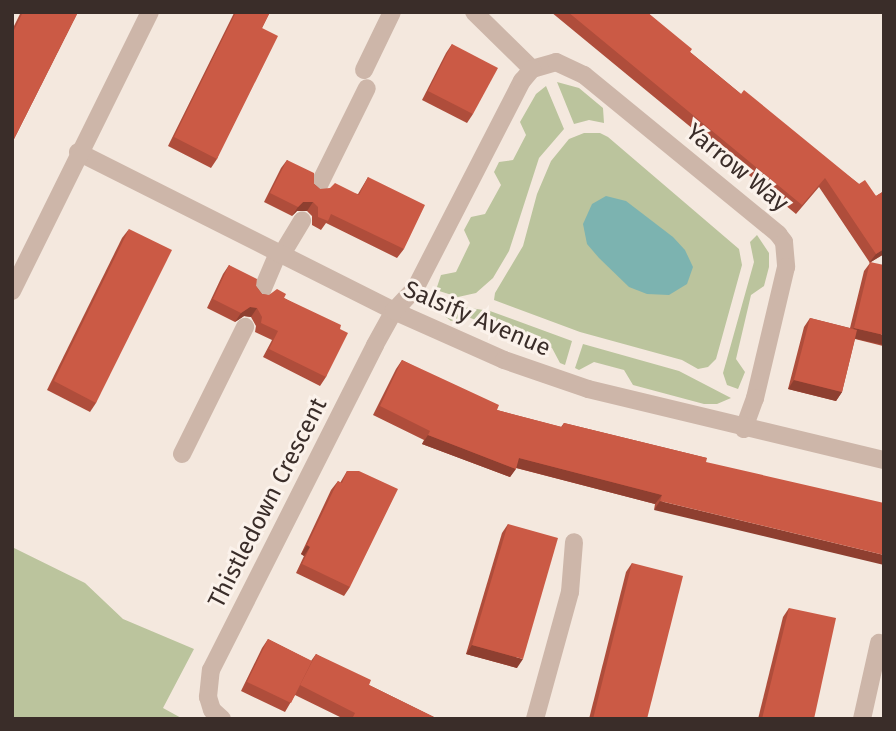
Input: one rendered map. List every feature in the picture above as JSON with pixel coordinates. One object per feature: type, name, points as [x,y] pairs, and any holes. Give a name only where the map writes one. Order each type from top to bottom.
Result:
[{"type":"street","points":[[14,282],[150,12]]},
{"type":"street","points":[[364,69],[392,12]]},
{"type":"street","points":[[394,311],[416,287],[522,81],[532,69],[474,12]]},
{"type":"street","name":"Yarrow Way","points":[[532,69],[556,62],[584,75],[778,234],[784,242],[786,267],[755,398],[744,429]]},
{"type":"street","points":[[318,187],[367,88]]},
{"type":"street","name":"Salsify Avenue","points":[[78,152],[394,311],[479,350],[551,377],[744,429],[884,460]]},
{"type":"street","points":[[261,293],[280,253],[302,221]]},
{"type":"street","name":"Thistledown Crescent","points":[[222,719],[212,710],[208,697],[211,670],[394,311]]},
{"type":"street","points":[[182,454],[245,327]]},
{"type":"street","points":[[535,719],[570,592],[574,542]]},
{"type":"street","points":[[862,719],[880,643]]},
{"type":"green space","points":[[557,82],[579,88],[603,108],[604,123],[589,120],[574,124]]},
{"type":"green space","points":[[546,86],[564,129],[539,158],[509,251],[493,278],[476,293],[458,297],[436,290],[441,275],[456,272],[470,243],[464,230],[471,217],[485,214],[501,185],[494,172],[499,162],[513,160],[526,135],[520,122],[536,94]]},
{"type":"green space","points":[[584,133],[600,133],[608,137],[739,249],[742,265],[716,359],[708,367],[698,369],[682,360],[580,332],[494,300],[495,293],[523,246],[537,194],[551,161],[569,139]]},
{"type":"green space","points":[[757,235],[769,253],[769,267],[764,286],[751,295],[736,359],[745,372],[738,389],[727,385],[723,373],[754,262],[750,242]]},
{"type":"green space","points":[[437,303],[490,311],[572,341],[565,365],[560,363],[552,348],[465,316],[451,321],[441,313]]},
{"type":"green space","points":[[583,344],[679,371],[731,398],[717,404],[704,404],[633,385],[624,370],[594,362],[579,370],[575,368]]},
{"type":"green space","points":[[12,547],[85,583],[123,619],[194,649],[163,708],[183,719],[12,719]]},
{"type":"water","points":[[606,196],[626,201],[673,237],[685,250],[693,267],[687,284],[669,295],[647,294],[629,287],[599,258],[587,244],[583,224],[592,204]]},
{"type":"building","points":[[23,12],[78,12],[12,143],[12,34]]},
{"type":"building","points":[[236,12],[270,12],[262,28],[278,36],[217,159],[174,137]]},
{"type":"building","points":[[568,12],[647,12],[741,94],[744,90],[859,184],[865,180],[876,196],[884,191],[884,249],[876,254],[825,178],[802,205]]},
{"type":"building","points":[[452,44],[498,68],[473,114],[428,91]]},
{"type":"building","points":[[287,160],[314,173],[314,184],[320,189],[330,188],[335,183],[359,195],[368,177],[425,205],[404,249],[331,214],[328,221],[318,217],[318,207],[313,202],[303,202],[298,207],[270,193]]},
{"type":"building","points":[[129,229],[172,250],[96,403],[54,381]]},
{"type":"building","points":[[870,262],[884,265],[884,335],[854,328]]},
{"type":"building","points":[[229,265],[257,279],[256,286],[262,294],[269,295],[277,289],[286,294],[284,298],[341,325],[340,329],[348,333],[326,377],[269,349],[278,331],[261,323],[262,317],[257,308],[250,307],[241,313],[213,299]]},
{"type":"building","points":[[810,318],[857,330],[842,392],[794,380]]},
{"type":"building","points":[[402,360],[499,405],[497,410],[562,427],[564,423],[707,458],[706,462],[884,503],[884,555],[660,501],[662,495],[519,458],[516,469],[428,435],[430,431],[380,406]]},
{"type":"building","points":[[347,471],[359,471],[398,489],[350,587],[302,564],[310,547],[307,545],[338,481],[342,483]]},
{"type":"building","points":[[508,524],[558,538],[523,659],[472,645]]},
{"type":"building","points":[[632,563],[683,576],[647,719],[593,719]]},
{"type":"building","points":[[789,608],[836,618],[814,719],[762,719]]},
{"type":"building","points":[[268,639],[312,661],[291,703],[247,682]]},
{"type":"building","points":[[316,654],[371,680],[369,685],[438,719],[352,719],[355,713],[300,685]]}]
